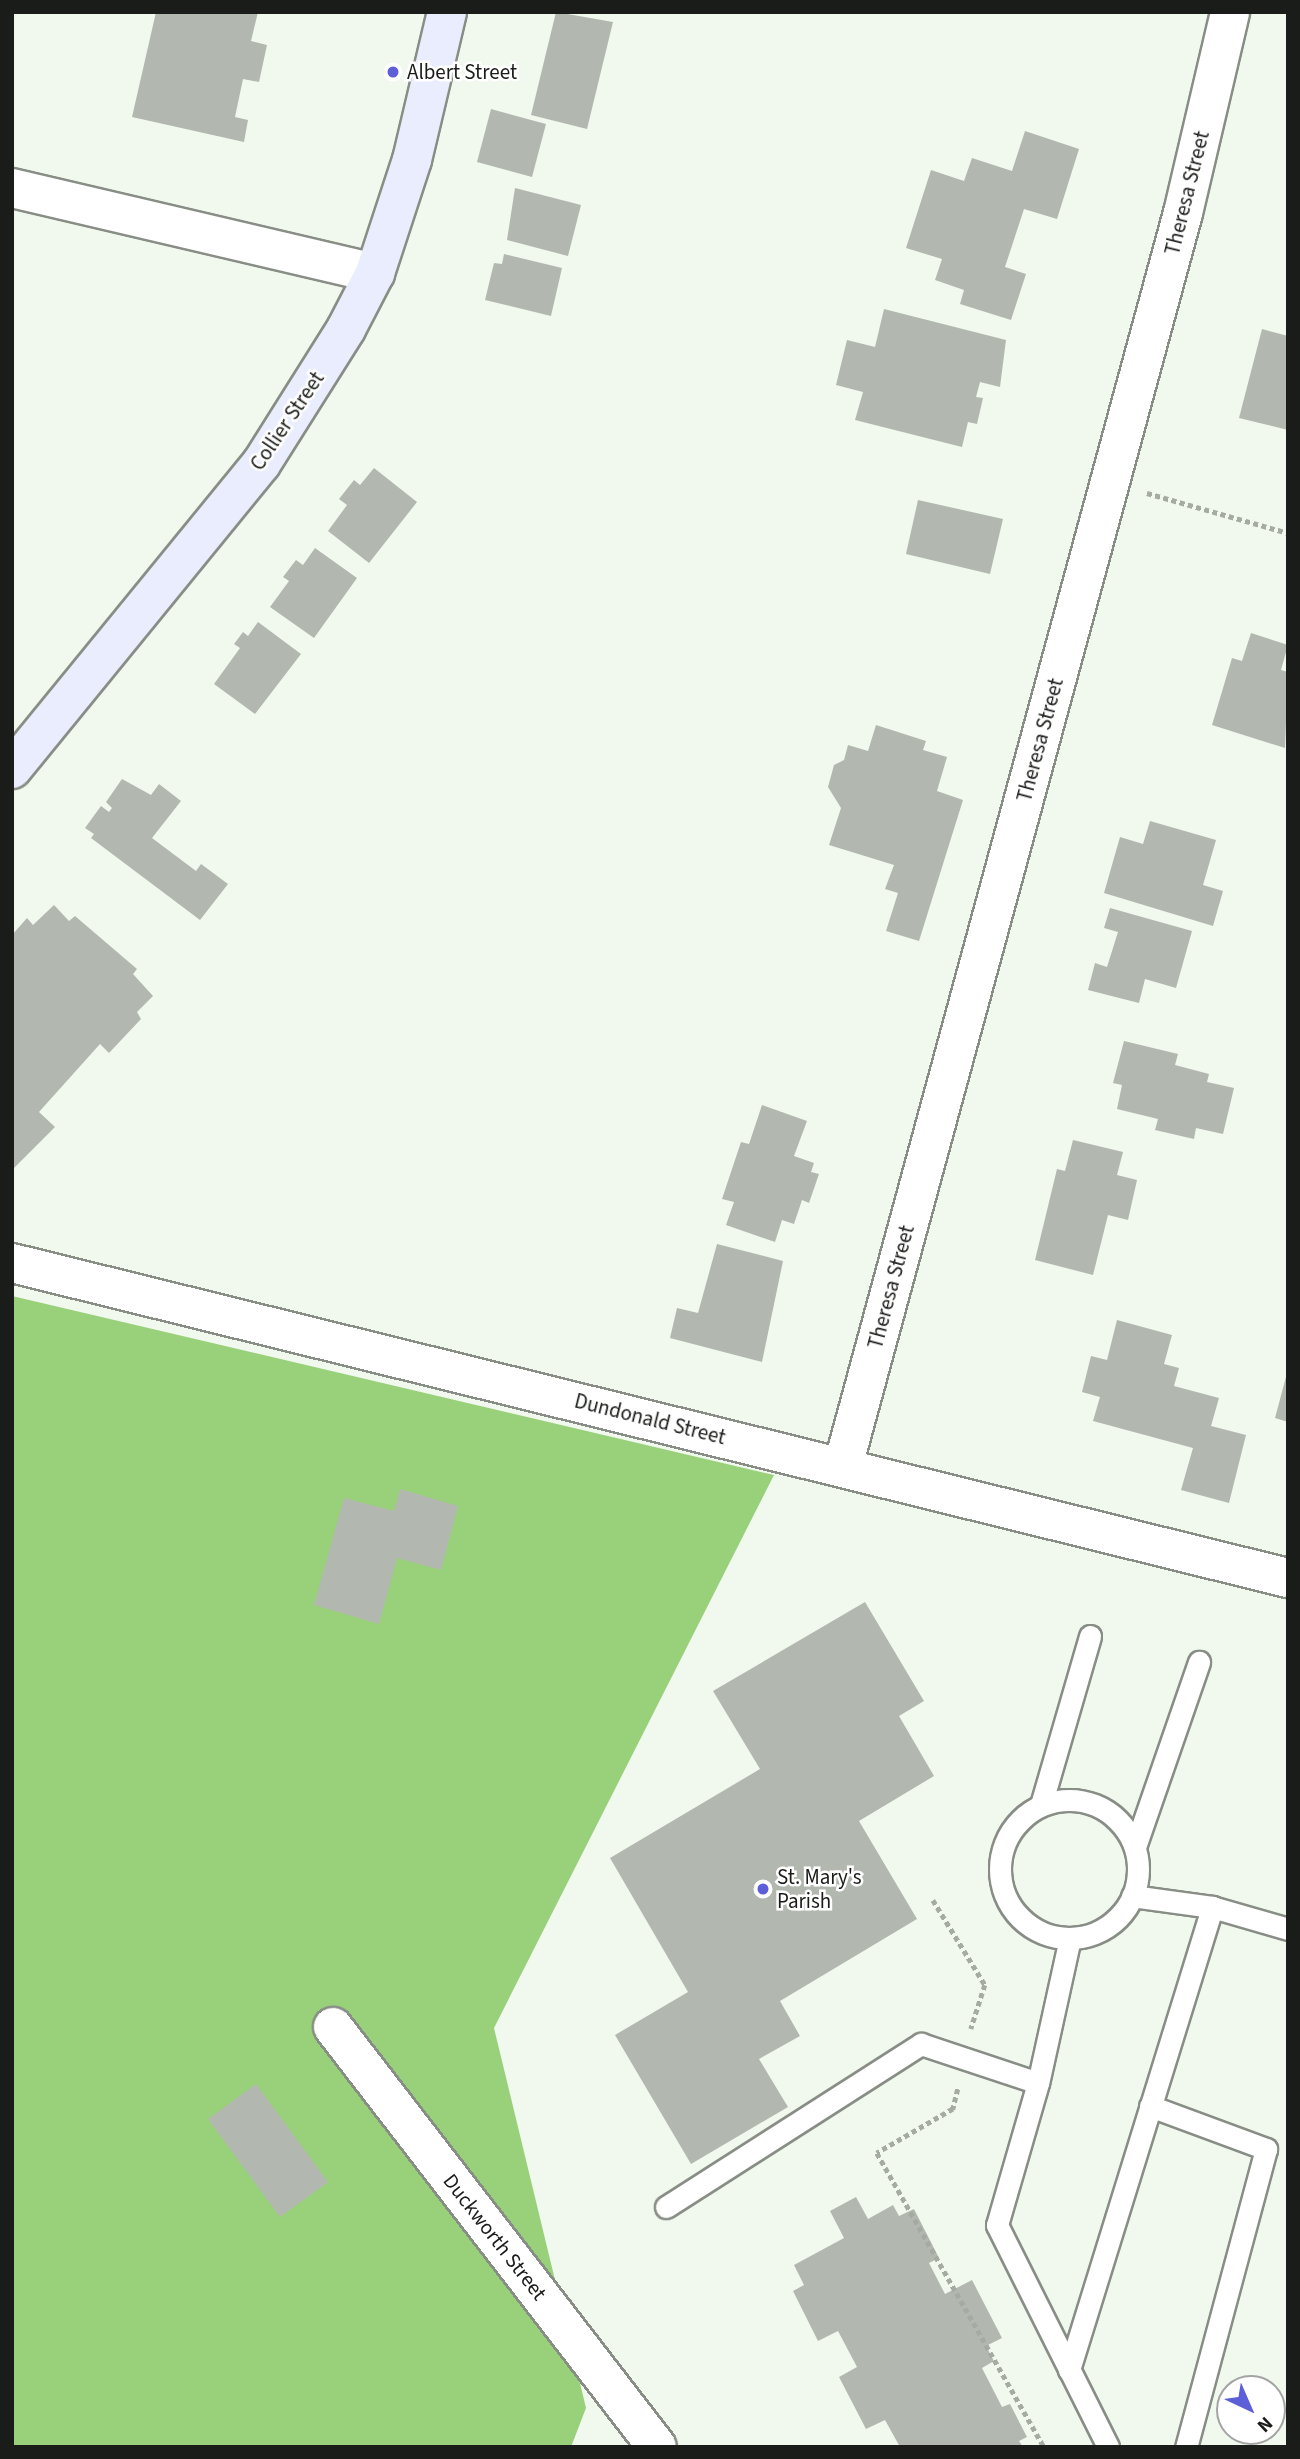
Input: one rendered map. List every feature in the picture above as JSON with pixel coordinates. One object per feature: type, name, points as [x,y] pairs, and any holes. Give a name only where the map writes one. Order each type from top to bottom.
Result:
[{"type":"street","name":"Collier Street","points":[[12,769],[261,464],[375,273],[412,160],[447,12]]},
{"type":"street","name":"Theresa Street","points":[[843,1466],[1183,213],[1230,12]]},
{"type":"street","points":[[12,188],[375,273]]},
{"type":"street","name":"Dundonald Street","points":[[12,1263],[1288,1578]]},
{"type":"street","name":"Duckworth Street","points":[[333,2027],[657,2447]]},
{"type":"lane","points":[[1090,1636],[1041,1805],[1007,1837],[1001,1883],[1010,1905],[1026,1922],[1070,1938],[1107,1926],[1132,1896],[1135,1847],[1199,1662]]},
{"type":"lane","points":[[1041,1805],[1086,1802],[1107,1811],[1135,1847]]},
{"type":"lane","points":[[1132,1896],[1212,1907],[1288,1929]]},
{"type":"lane","points":[[1069,2370],[1212,1907]]},
{"type":"lane","points":[[1070,1938],[1038,2083],[997,2225],[1108,2447]]},
{"type":"lane","points":[[666,2207],[922,2044],[1038,2083]]},
{"type":"lane","points":[[1150,2106],[1266,2149],[1186,2447]]},
{"type":"path","points":[[1110,482],[1288,533]]},
{"type":"path","points":[[933,1900],[985,1985],[953,2109],[877,2153],[1044,2447]]},
{"type":"green space","points":[[12,1296],[774,1475],[494,2028],[586,2408],[571,2447],[12,2447]]},
{"type":"building","points":[[156,12],[258,12],[251,41],[267,45],[259,82],[243,79],[235,117],[248,120],[244,142],[132,117]]},
{"type":"building","points":[[556,12],[613,22],[587,129],[531,115]]},
{"type":"building","points":[[491,109],[546,124],[532,177],[477,162]]},
{"type":"building","points":[[1025,131],[1079,149],[1057,219],[1024,209],[1005,267],[1026,274],[1011,320],[960,304],[964,290],[935,280],[942,259],[906,248],[931,170],[964,181],[972,158],[1012,171]]},
{"type":"building","points":[[515,188],[581,205],[568,256],[507,240]]},
{"type":"building","points":[[504,254],[562,268],[551,316],[485,300],[494,263],[502,264]]},
{"type":"building","points":[[884,309],[1006,340],[1000,387],[980,382],[976,397],[983,398],[977,424],[968,422],[962,447],[855,420],[863,392],[836,385],[847,340],[875,347]]},
{"type":"building","points":[[1262,329],[1288,336],[1288,430],[1239,418]]},
{"type":"building","points":[[374,468],[417,502],[369,563],[328,531],[347,505],[339,499],[354,480],[360,485]]},
{"type":"building","points":[[918,500],[1003,519],[990,574],[906,554]]},
{"type":"building","points":[[315,548],[357,578],[314,638],[270,607],[289,581],[283,577],[296,560],[303,565]]},
{"type":"building","points":[[258,622],[301,654],[255,714],[214,684],[240,648],[234,644],[243,632],[248,636]]},
{"type":"building","points":[[1251,633],[1288,645],[1281,670],[1288,672],[1285,748],[1212,725],[1232,658],[1242,661]]},
{"type":"building","points":[[876,725],[926,741],[923,750],[947,757],[937,791],[963,800],[919,941],[886,931],[898,893],[885,889],[894,865],[829,845],[841,808],[828,787],[834,765],[844,760],[848,745],[868,751]]},
{"type":"building","points":[[122,779],[151,795],[159,784],[181,801],[152,838],[196,871],[201,864],[228,884],[200,920],[91,838],[94,834],[85,828],[101,806],[109,812],[112,808],[106,802]]},
{"type":"building","points":[[1150,821],[1216,840],[1203,885],[1223,891],[1213,926],[1104,893],[1120,837],[1143,844]]},
{"type":"building","points":[[54,905],[69,921],[75,916],[137,969],[133,974],[153,996],[137,1012],[141,1019],[109,1053],[100,1044],[39,1112],[55,1127],[12,1170],[12,935],[27,918],[33,925]]},
{"type":"building","points":[[1110,908],[1192,931],[1176,988],[1145,979],[1139,1003],[1088,990],[1095,963],[1107,967],[1118,932],[1104,928]]},
{"type":"building","points":[[1124,1041],[1178,1054],[1175,1065],[1209,1074],[1207,1082],[1234,1088],[1223,1134],[1196,1128],[1194,1139],[1155,1130],[1158,1119],[1117,1109],[1122,1085],[1113,1083]]},
{"type":"building","points":[[762,1105],[807,1121],[794,1156],[814,1163],[811,1172],[819,1174],[809,1203],[802,1200],[794,1224],[782,1220],[775,1242],[726,1225],[734,1202],[722,1199],[741,1142],[749,1144]]},
{"type":"building","points":[[1073,1140],[1123,1152],[1117,1175],[1137,1180],[1128,1220],[1108,1215],[1093,1275],[1035,1260],[1057,1169],[1065,1171]]},
{"type":"building","points":[[717,1244],[783,1261],[762,1362],[670,1338],[677,1308],[698,1313]]},
{"type":"building","points":[[1117,1320],[1172,1335],[1164,1364],[1179,1368],[1174,1386],[1219,1398],[1211,1426],[1246,1435],[1229,1503],[1181,1490],[1193,1448],[1093,1421],[1100,1397],[1082,1392],[1091,1356],[1107,1360]]},
{"type":"building","points":[[1288,1373],[1288,1422],[1275,1418]]},
{"type":"building","points":[[400,1489],[458,1506],[441,1570],[397,1558],[379,1624],[314,1605],[344,1498],[394,1511]]},
{"type":"building","name":"St. Mary's Parish","points":[[865,1602],[924,1701],[899,1716],[934,1776],[859,1821],[917,1919],[780,2001],[800,2036],[759,2059],[788,2107],[691,2164],[615,2035],[688,1992],[610,1858],[760,1769],[713,1691]]},
{"type":"building","points":[[256,2084],[328,2182],[280,2217],[208,2119]]},
{"type":"building","points":[[856,2197],[868,2219],[893,2205],[899,2216],[914,2209],[939,2258],[929,2263],[945,2294],[972,2280],[1002,2338],[986,2346],[994,2361],[982,2368],[1002,2407],[1010,2404],[1027,2437],[1019,2441],[1023,2447],[900,2447],[885,2420],[866,2429],[839,2377],[857,2367],[838,2331],[818,2341],[793,2291],[804,2285],[794,2265],[844,2238],[830,2211]]},
{"type":"place","name":"Albert Street","points":[[393,72]]},
{"type":"place","name":"St. Mary's Parish","points":[[763,1889]]}]
